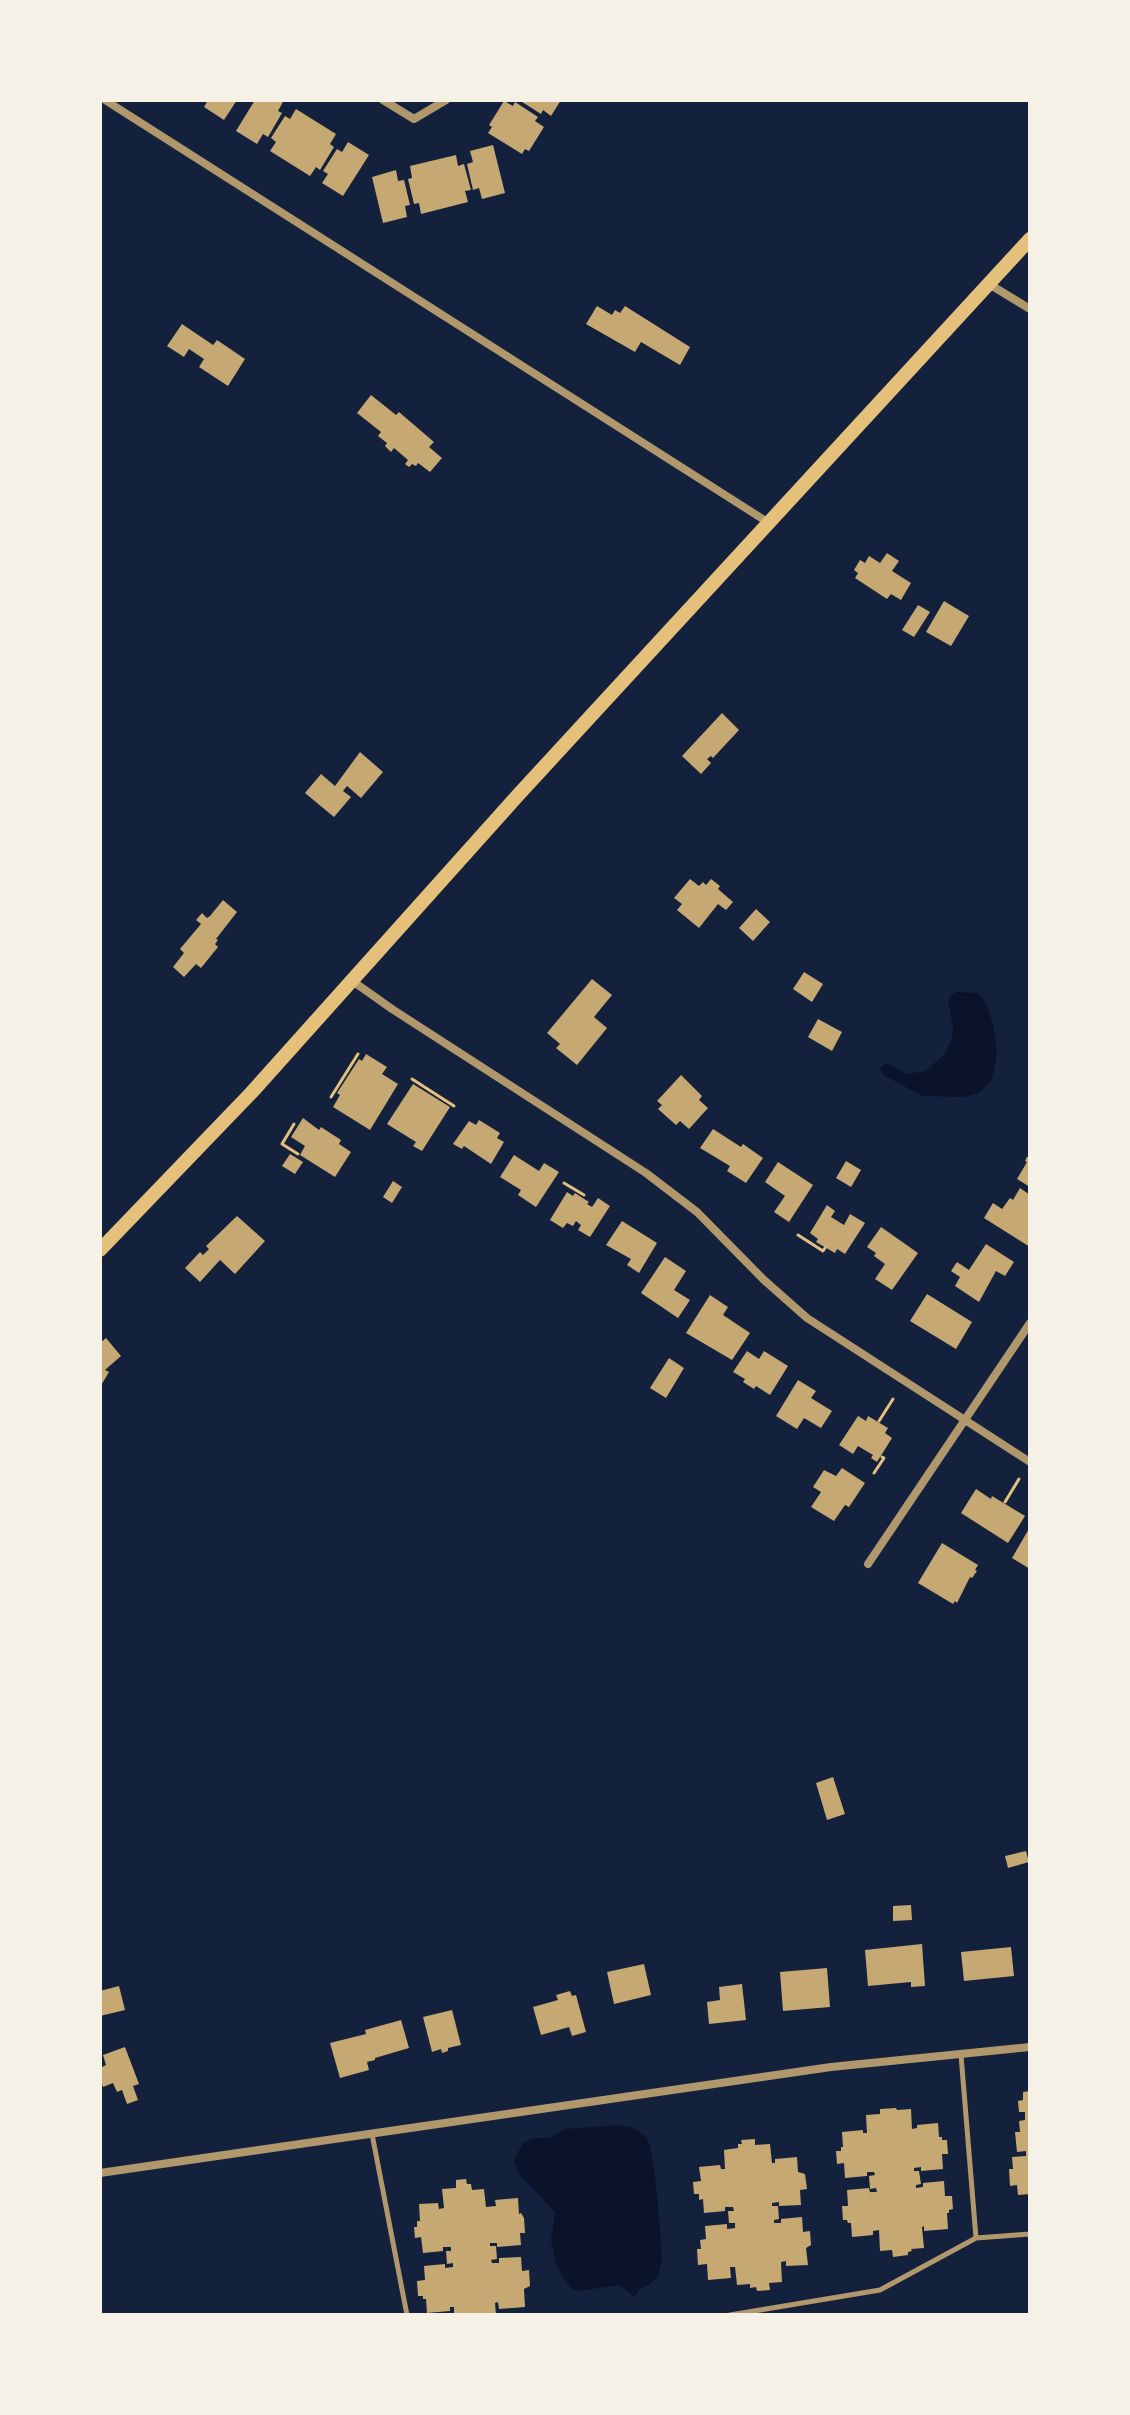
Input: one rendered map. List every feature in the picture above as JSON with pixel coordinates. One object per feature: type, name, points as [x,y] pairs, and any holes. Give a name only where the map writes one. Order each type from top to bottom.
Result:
[{"type":"main road","points":[[100,1250],[252,1092],[519,794],[1030,239]]},
{"type":"street","points":[[105,100],[769,523]]},
{"type":"street","points":[[383,100],[414,119],[446,100]]},
{"type":"street","points":[[989,284],[1030,309]]},
{"type":"street","points":[[351,980],[646,1173],[697,1212],[764,1280],[807,1318],[1030,1462]]},
{"type":"street","points":[[868,1564],[1030,1323]]},
{"type":"street","points":[[100,2173],[831,2067],[1030,2047]]},
{"type":"lane","points":[[961,2055],[976,2238]]},
{"type":"lane","points":[[372,2134],[407,2315]]},
{"type":"lane","points":[[730,2315],[880,2290],[976,2238],[1030,2234]]},
{"type":"path","points":[[331,1097],[358,1054]]},
{"type":"path","points":[[412,1079],[454,1106]]},
{"type":"path","points":[[294,1124],[282,1144],[298,1154]]},
{"type":"path","points":[[564,1183],[584,1195]]},
{"type":"path","points":[[798,1235],[823,1251],[825,1248]]},
{"type":"path","points":[[879,1421],[893,1399]]},
{"type":"path","points":[[874,1473],[882,1457]]},
{"type":"path","points":[[1005,1502],[1019,1479]]},
{"type":"water","points":[[957,992],[978,993],[985,1001],[993,1023],[997,1049],[991,1081],[977,1094],[963,1097],[922,1096],[882,1074],[880,1068],[886,1063],[907,1074],[925,1071],[943,1056],[953,1029],[948,1000]]},
{"type":"water","points":[[617,2125],[631,2127],[646,2136],[655,2175],[659,2217],[662,2260],[658,2277],[633,2296],[619,2285],[579,2291],[571,2288],[556,2265],[551,2240],[555,2212],[518,2173],[514,2160],[523,2143],[532,2138],[550,2138],[565,2129]]},
{"type":"building","points":[[208,100],[237,100],[224,120],[204,107]]},
{"type":"building","points":[[255,100],[284,100],[278,111],[282,113],[268,137],[263,134],[257,144],[236,131]]},
{"type":"building","points":[[519,100],[561,100],[551,116],[543,110],[541,114]]},
{"type":"building","points":[[504,101],[513,106],[515,102],[538,117],[535,121],[544,127],[529,151],[525,149],[522,154],[488,133],[492,127],[489,125]]},
{"type":"building","points":[[296,109],[336,134],[330,144],[334,147],[320,170],[316,167],[310,176],[270,151],[276,142],[271,138],[285,116],[290,119]]},
{"type":"building","points":[[348,142],[369,155],[343,196],[322,183],[328,174],[323,171],[337,149],[342,152]]},
{"type":"building","points":[[493,145],[505,193],[482,199],[479,188],[473,190],[467,164],[473,162],[470,151]]},
{"type":"building","points":[[456,155],[458,166],[464,164],[471,190],[465,191],[468,202],[421,214],[419,203],[414,204],[408,179],[412,178],[410,166]]},
{"type":"building","points":[[396,170],[398,181],[404,180],[410,205],[405,206],[407,217],[383,223],[372,177]]},
{"type":"building","points":[[597,306],[612,315],[615,310],[620,313],[625,306],[690,347],[680,365],[641,342],[635,352],[586,324]]},
{"type":"building","points":[[182,324],[213,345],[217,340],[245,359],[228,386],[199,367],[204,359],[189,349],[184,357],[167,346]]},
{"type":"building","points":[[371,395],[396,415],[399,412],[434,442],[429,447],[442,458],[430,472],[418,463],[409,467],[405,464],[408,460],[394,448],[391,452],[385,446],[387,443],[378,436],[381,432],[357,413]]},
{"type":"building","points":[[887,553],[899,561],[892,571],[911,583],[901,600],[891,594],[887,599],[855,578],[858,573],[854,570],[860,560],[865,563],[869,556],[880,563]]},
{"type":"building","points":[[944,601],[969,616],[951,646],[926,632]]},
{"type":"building","points":[[918,605],[930,612],[914,637],[902,630]]},
{"type":"building","points":[[722,713],[739,730],[713,758],[707,759],[711,763],[701,774],[682,756]]},
{"type":"building","points":[[360,752],[383,772],[361,798],[347,786],[343,791],[351,797],[334,817],[305,793],[321,774],[335,786]]},
{"type":"building","points":[[690,879],[699,886],[703,882],[706,885],[711,879],[733,902],[726,910],[718,904],[699,928],[677,910],[682,904],[674,898]]},
{"type":"building","points":[[223,900],[237,912],[216,939],[218,947],[201,968],[196,964],[184,977],[173,967],[184,953],[180,949],[201,924],[196,920],[202,913],[207,918]]},
{"type":"building","points":[[756,909],[770,922],[753,941],[739,928]]},
{"type":"building","points":[[804,972],[823,984],[812,1002],[793,989]]},
{"type":"building","points":[[592,979],[612,995],[594,1017],[607,1028],[577,1065],[556,1048],[560,1044],[547,1033]]},
{"type":"building","points":[[818,1019],[842,1032],[832,1051],[808,1037]]},
{"type":"building","points":[[366,1054],[387,1067],[382,1074],[398,1084],[370,1130],[333,1107],[340,1095],[337,1093],[359,1059],[362,1061]]},
{"type":"building","points":[[681,1075],[702,1096],[699,1100],[708,1108],[689,1129],[680,1121],[676,1125],[658,1109],[662,1105],[657,1101]]},
{"type":"building","points":[[413,1084],[450,1107],[422,1151],[413,1146],[416,1142],[387,1124]]},
{"type":"building","points":[[303,1118],[341,1140],[339,1144],[351,1152],[335,1177],[300,1155],[305,1146],[291,1137]]},
{"type":"building","points":[[479,1120],[500,1133],[497,1138],[504,1142],[491,1164],[464,1146],[462,1149],[453,1144],[469,1121],[476,1125]]},
{"type":"building","points":[[713,1129],[763,1158],[746,1183],[727,1171],[730,1166],[700,1148]]},
{"type":"building","points":[[290,1154],[303,1162],[295,1174],[282,1166]]},
{"type":"building","points":[[514,1155],[539,1171],[544,1163],[559,1172],[536,1207],[518,1195],[521,1190],[500,1177]]},
{"type":"building","points":[[1027,1157],[1030,1157],[1030,1187],[1017,1179]]},
{"type":"building","points":[[846,1161],[861,1170],[851,1187],[836,1178]]},
{"type":"building","points":[[778,1162],[813,1185],[789,1222],[774,1212],[785,1196],[765,1182]]},
{"type":"building","points":[[393,1181],[402,1187],[392,1203],[383,1197]]},
{"type":"building","points":[[1020,1188],[1030,1195],[1030,1247],[984,1218],[993,1203],[1002,1209],[1010,1198],[1013,1200]]},
{"type":"building","points":[[567,1192],[573,1196],[575,1193],[592,1207],[598,1198],[610,1206],[590,1237],[578,1230],[581,1225],[576,1221],[573,1226],[567,1223],[563,1228],[550,1220]]},
{"type":"building","points":[[827,1205],[835,1211],[831,1217],[844,1225],[850,1214],[865,1223],[845,1254],[837,1249],[835,1253],[816,1242],[818,1239],[810,1233]]},
{"type":"building","points":[[237,1216],[265,1241],[235,1274],[220,1260],[200,1282],[185,1268],[200,1252],[203,1255],[209,1249],[206,1246]]},
{"type":"building","points":[[622,1221],[657,1243],[639,1273],[627,1265],[631,1259],[606,1245]]},
{"type":"building","points":[[881,1227],[918,1253],[892,1290],[875,1279],[885,1264],[867,1247]]},
{"type":"building","points":[[986,1244],[1014,1262],[1005,1276],[996,1271],[979,1302],[955,1286],[960,1277],[951,1271],[957,1262],[969,1270]]},
{"type":"building","points":[[665,1257],[686,1271],[674,1290],[690,1300],[678,1318],[641,1293]]},
{"type":"building","points":[[927,1294],[972,1322],[956,1349],[910,1321]]},
{"type":"building","points":[[710,1295],[728,1307],[723,1315],[750,1333],[732,1360],[686,1333]]},
{"type":"building","points":[[106,1338],[121,1356],[105,1370],[109,1372],[100,1387],[100,1343]]},
{"type":"building","points":[[747,1351],[759,1359],[764,1351],[788,1366],[770,1395],[756,1386],[754,1389],[733,1372]]},
{"type":"building","points":[[669,1358],[684,1368],[666,1398],[650,1388]]},
{"type":"building","points":[[798,1380],[816,1391],[811,1398],[832,1411],[821,1428],[804,1418],[797,1429],[776,1416]]},
{"type":"building","points":[[858,1416],[866,1421],[868,1416],[888,1428],[885,1433],[892,1438],[877,1462],[871,1458],[873,1455],[858,1446],[853,1454],[839,1445]]},
{"type":"building","points":[[842,1468],[865,1483],[849,1507],[845,1505],[834,1521],[811,1507],[821,1492],[813,1487],[824,1470],[836,1476]]},
{"type":"building","points":[[976,1489],[1025,1516],[1008,1543],[961,1513]]},
{"type":"building","points":[[1030,1527],[1030,1569],[1012,1558]]},
{"type":"building","points":[[942,1543],[978,1565],[957,1603],[955,1601],[953,1604],[918,1583]]},
{"type":"building","points":[[833,1777],[845,1814],[827,1820],[816,1783]]},
{"type":"building","points":[[1026,1851],[1029,1862],[1008,1868],[1005,1856]]},
{"type":"building","points":[[911,1905],[912,1920],[893,1921],[893,1906]]},
{"type":"building","points":[[922,1944],[925,1986],[911,1987],[911,1982],[868,1986],[865,1950]]},
{"type":"building","points":[[1011,1947],[1014,1976],[964,1981],[961,1952]]},
{"type":"building","points":[[644,1964],[651,1995],[614,2004],[607,1972]]},
{"type":"building","points":[[827,1968],[830,2007],[783,2011],[780,1972]]},
{"type":"building","points":[[742,1984],[746,2020],[709,2024],[707,2002],[720,2000],[719,1987]]},
{"type":"building","points":[[119,1986],[125,2010],[100,2016],[100,1991]]},
{"type":"building","points":[[570,1991],[572,1996],[576,1995],[586,2032],[572,2036],[569,2027],[541,2035],[533,2007],[558,2000],[556,1995]]},
{"type":"building","points":[[452,2010],[461,2045],[442,2053],[441,2049],[432,2052],[423,2017]]},
{"type":"building","points":[[401,2020],[409,2048],[375,2058],[367,2062],[369,2070],[340,2078],[330,2043],[366,2034],[365,2030]]},
{"type":"building","points":[[125,2047],[139,2084],[133,2086],[138,2100],[127,2104],[122,2090],[117,2092],[113,2083],[103,2087],[100,2079],[100,2068],[106,2065],[103,2055]]},
{"type":"building","points":[[1030,2091],[1030,2194],[1018,2195],[1017,2185],[1010,2186],[1009,2169],[1013,2169],[1012,2157],[1026,2156],[1026,2151],[1017,2152],[1015,2132],[1020,2132],[1019,2121],[1025,2120],[1025,2112],[1019,2112],[1018,2101],[1023,2100],[1023,2092]]},
{"type":"building","points":[[880,2109],[911,2109],[912,2129],[917,2125],[938,2123],[939,2137],[947,2140],[948,2154],[942,2154],[943,2169],[921,2171],[921,2167],[914,2168],[914,2171],[919,2171],[921,2184],[916,2188],[923,2187],[923,2183],[944,2181],[945,2196],[952,2196],[953,2209],[947,2213],[948,2229],[924,2231],[922,2227],[924,2248],[911,2249],[908,2255],[893,2257],[892,2250],[880,2251],[879,2230],[873,2231],[873,2235],[852,2237],[851,2223],[843,2220],[842,2206],[848,2206],[847,2190],[869,2188],[871,2197],[870,2192],[877,2192],[876,2188],[870,2189],[869,2176],[875,2175],[874,2172],[867,2172],[867,2176],[845,2178],[844,2163],[837,2164],[836,2151],[841,2151],[843,2147],[842,2132],[863,2130],[867,2133],[866,2115],[880,2114]]},
{"type":"building","points":[[755,2139],[755,2145],[770,2144],[772,2163],[775,2159],[797,2157],[798,2172],[805,2174],[807,2189],[800,2190],[801,2205],[779,2206],[779,2202],[772,2203],[772,2206],[778,2206],[779,2219],[774,2223],[781,2223],[781,2219],[802,2217],[803,2232],[810,2231],[811,2245],[806,2248],[808,2265],[786,2266],[786,2261],[781,2262],[782,2282],[769,2283],[770,2290],[757,2291],[756,2287],[750,2288],[750,2284],[737,2285],[735,2267],[730,2267],[731,2278],[708,2280],[707,2264],[698,2265],[697,2249],[701,2249],[700,2240],[706,2239],[705,2226],[727,2224],[727,2229],[735,2228],[735,2223],[729,2223],[728,2211],[734,2211],[733,2207],[704,2213],[703,2199],[699,2200],[699,2194],[694,2194],[693,2182],[701,2181],[699,2167],[720,2165],[721,2169],[725,2169],[724,2150],[738,2148],[741,2140]]},
{"type":"building","points":[[466,2179],[472,2190],[484,2189],[486,2207],[496,2206],[495,2200],[518,2198],[525,2233],[520,2233],[521,2245],[497,2247],[497,2243],[490,2243],[490,2246],[496,2246],[497,2259],[491,2260],[492,2263],[499,2263],[499,2258],[521,2257],[522,2271],[529,2270],[530,2286],[524,2289],[525,2307],[499,2309],[498,2302],[495,2303],[496,2315],[454,2315],[454,2307],[450,2307],[450,2311],[427,2313],[426,2299],[418,2296],[417,2281],[425,2280],[424,2266],[445,2264],[445,2268],[453,2267],[453,2263],[447,2264],[446,2251],[451,2251],[451,2247],[423,2253],[421,2237],[415,2238],[414,2227],[420,2221],[419,2204],[438,2203],[439,2209],[444,2208],[442,2189],[456,2188],[456,2180]]}]
